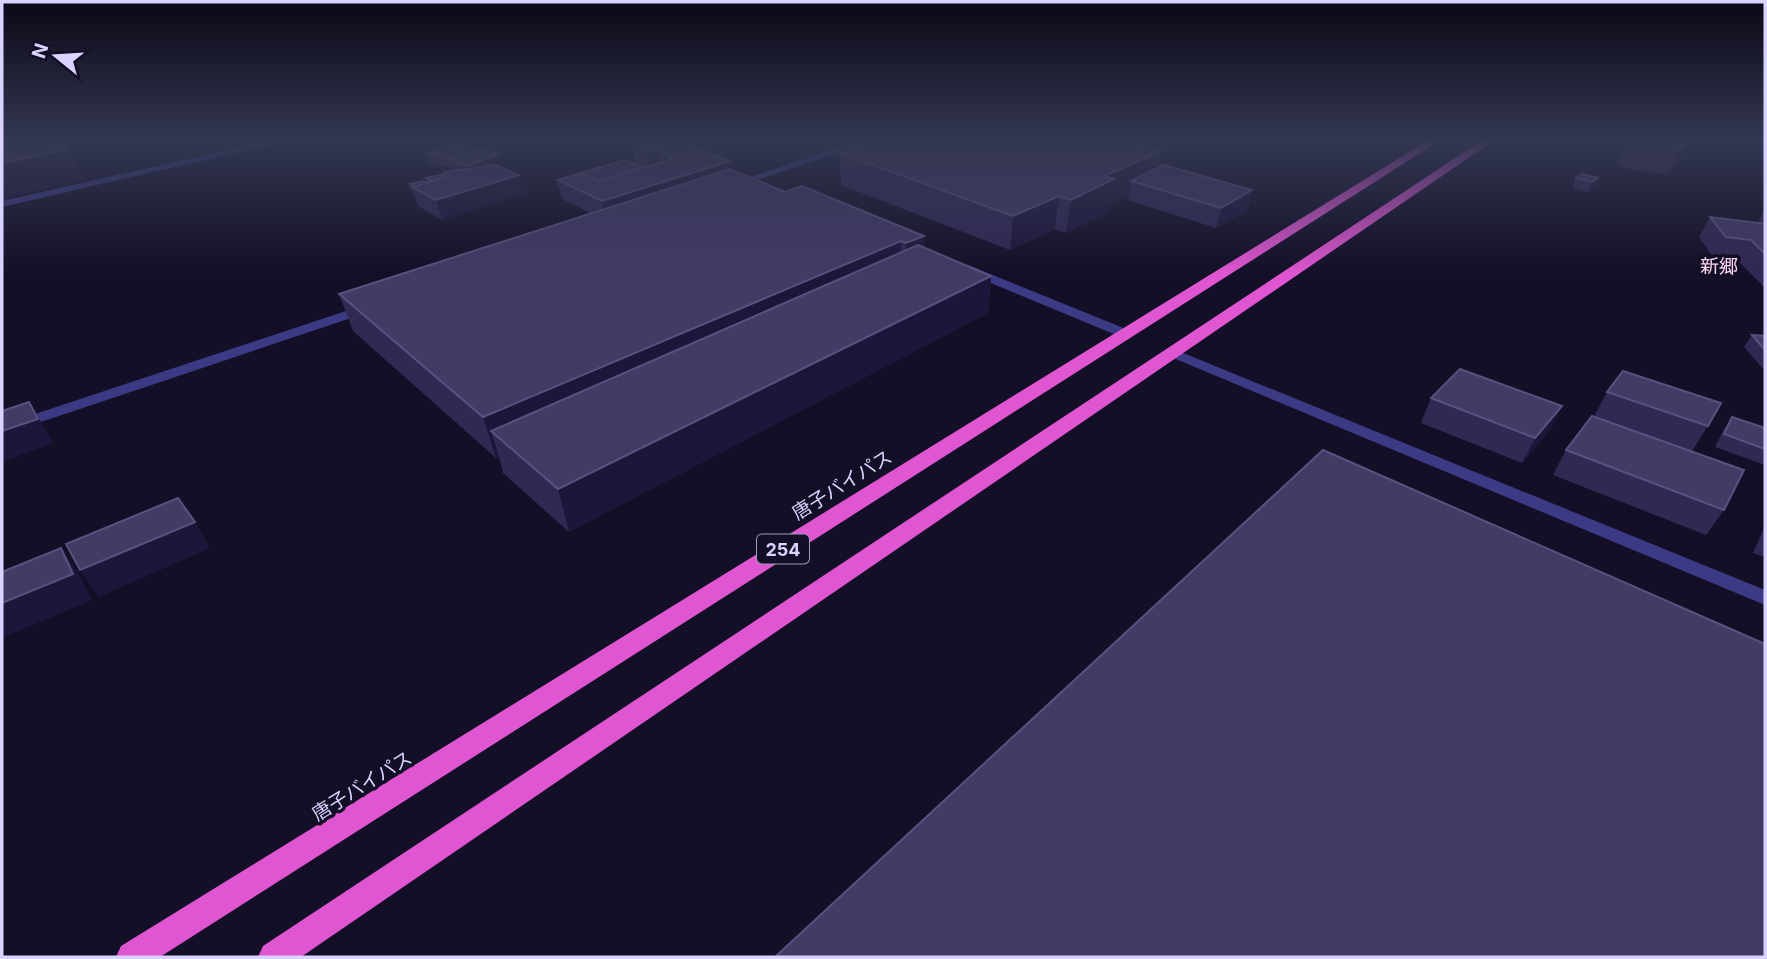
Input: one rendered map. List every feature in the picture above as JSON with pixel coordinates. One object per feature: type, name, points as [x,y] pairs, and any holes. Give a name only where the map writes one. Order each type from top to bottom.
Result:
[{"type":"highway","name":"唐子バイパス","points":[[132,957],[1363,186]]},
{"type":"highway","name":"254","points":[[274,957],[1421,186]]},
{"type":"street","points":[[2,204],[83,186]]},
{"type":"street","points":[[724,188],[730,186]]},
{"type":"street","points":[[765,186],[775,190]]},
{"type":"street","points":[[951,262],[1126,334]]},
{"type":"street","points":[[2,430],[383,302]]},
{"type":"street","points":[[1171,352],[1765,598]]},
{"type":"building","points":[[417,186],[483,186],[436,200],[412,187]]},
{"type":"building","points":[[570,186],[651,186],[602,201]]},
{"type":"building","points":[[678,186],[770,186],[785,192],[802,186],[924,236],[906,243],[901,241],[483,417],[339,294]]},
{"type":"building","points":[[930,186],[1100,186],[1071,200],[1059,196],[1013,216]]},
{"type":"building","points":[[1147,186],[1237,186],[1252,190],[1221,208]]},
{"type":"building","points":[[1710,217],[1765,224],[1765,254],[1751,240],[1726,237]]},
{"type":"building","points":[[918,245],[991,276],[558,489],[491,431]]},
{"type":"building","points":[[1752,335],[1765,336],[1765,350]]},
{"type":"building","points":[[1460,369],[1562,406],[1535,438],[1431,398]]},
{"type":"building","points":[[1623,371],[1721,403],[1708,426],[1607,392]]},
{"type":"building","points":[[29,402],[38,419],[2,431],[2,411]]},
{"type":"building","points":[[1592,416],[1744,470],[1724,510],[1566,450]]},
{"type":"building","points":[[1732,417],[1765,428],[1765,449],[1724,434]]},
{"type":"building","points":[[1323,450],[1765,644],[1765,957],[775,957]]},
{"type":"building","points":[[178,498],[195,522],[80,570],[66,544]]},
{"type":"building","points":[[61,548],[73,574],[2,603],[2,572]]},
{"type":"district","name":"新郷","points":[[1719,266]]}]
